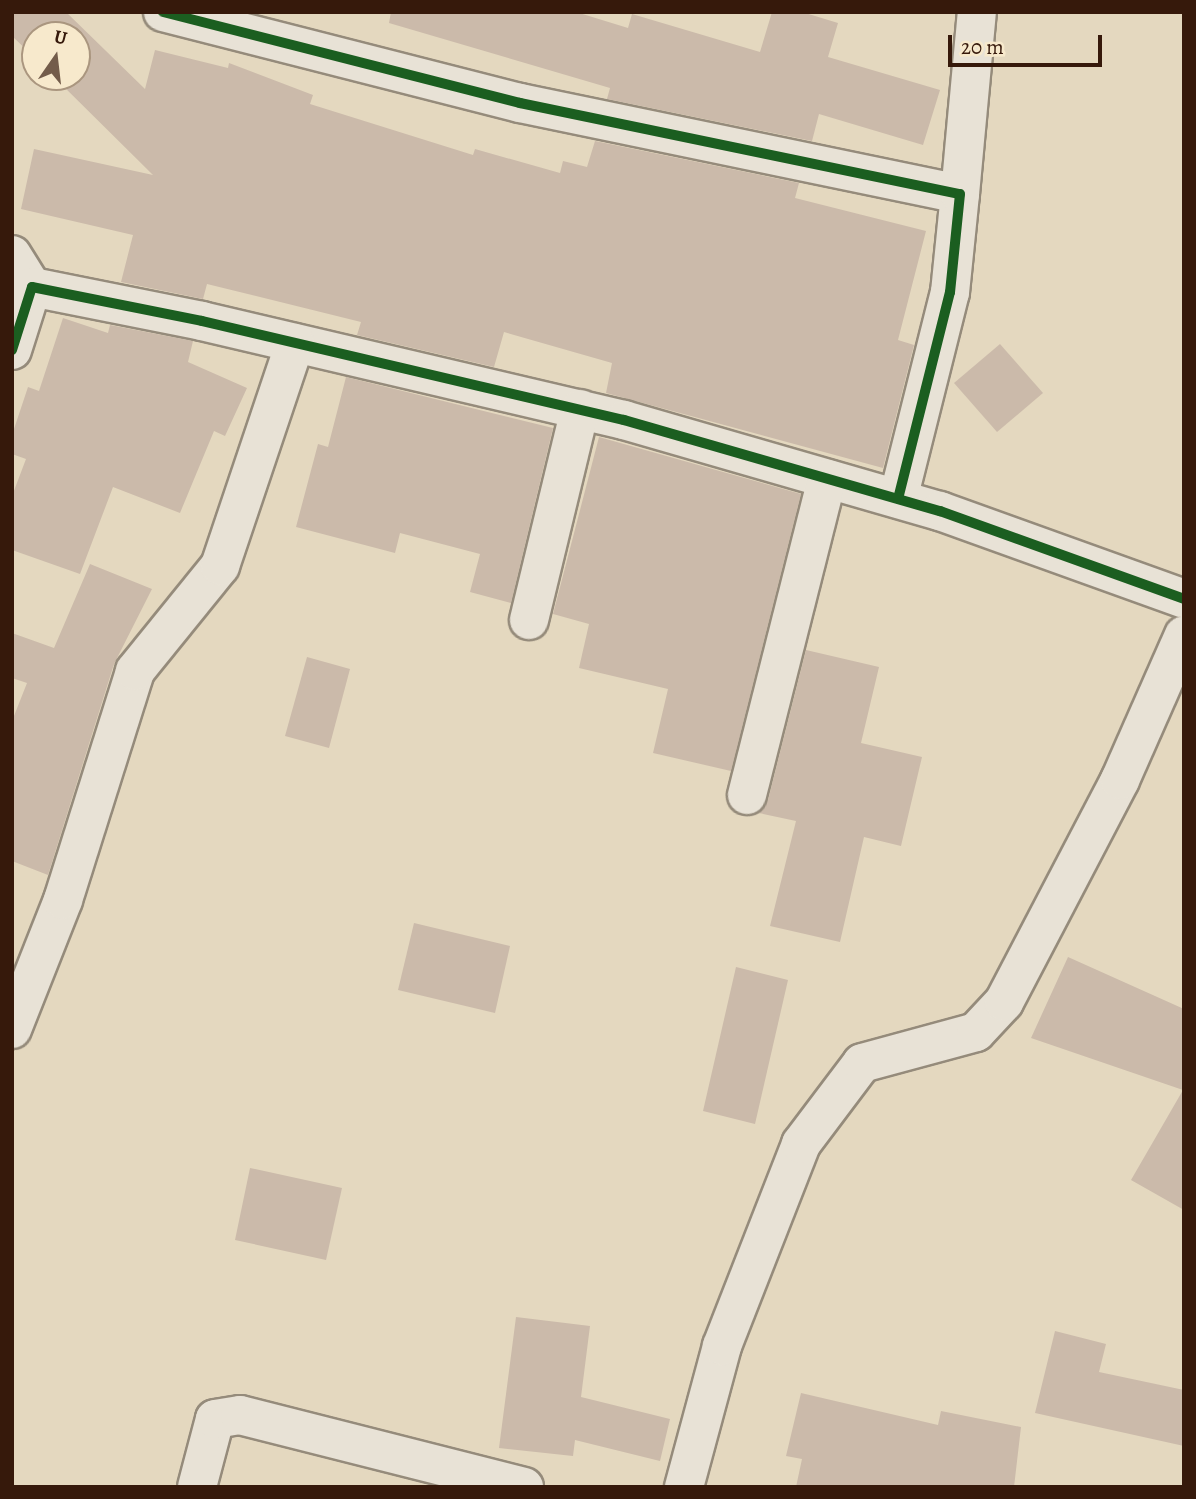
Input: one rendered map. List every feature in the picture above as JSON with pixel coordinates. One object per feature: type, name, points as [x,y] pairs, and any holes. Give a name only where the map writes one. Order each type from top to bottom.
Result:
[{"type":"street","points":[[163,12],[483,95],[960,194]]},
{"type":"street","points":[[898,499],[950,292],[977,12]]},
{"type":"street","points":[[12,351],[22,271],[295,342],[580,409],[898,499],[1184,599]]},
{"type":"street","points":[[12,1029],[62,900],[135,671],[220,566],[295,342]]},
{"type":"street","points":[[529,620],[580,409]]},
{"type":"street","points":[[747,795],[827,479]]},
{"type":"street","points":[[684,1487],[722,1346],[801,1144],[862,1063],[976,1032],[1004,1002],[1121,780],[1184,635]]},
{"type":"street","points":[[197,1487],[215,1419],[240,1415],[524,1487]]},
{"type":"building","points":[[12,12],[66,12],[75,21],[21,21],[21,45],[12,36]]},
{"type":"building","points":[[391,12],[576,12],[628,28],[632,14],[760,52],[772,12],[802,12],[838,23],[828,57],[940,90],[923,145],[819,114],[812,141],[607,99],[610,88],[389,23]]},
{"type":"building","points":[[91,36],[145,89],[155,50],[228,68],[229,63],[313,95],[310,104],[473,155],[475,149],[560,173],[563,161],[587,167],[595,141],[799,183],[795,198],[926,231],[898,340],[914,345],[883,468],[606,393],[612,363],[504,332],[494,367],[357,335],[361,322],[207,284],[203,299],[121,282],[133,235],[21,209],[34,149],[153,175],[68,91],[91,91]]},
{"type":"building","points":[[63,318],[108,333],[110,325],[193,341],[188,362],[247,388],[225,436],[214,431],[180,513],[113,487],[80,574],[12,550],[12,496],[26,459],[12,454],[12,435],[28,387],[39,391]]},
{"type":"building","points":[[1000,344],[1043,393],[997,432],[954,383]]},
{"type":"building","points":[[346,377],[553,428],[511,603],[470,592],[480,554],[400,533],[395,553],[296,527],[318,444],[328,447]]},
{"type":"building","points":[[599,437],[801,494],[731,771],[653,753],[668,689],[579,668],[589,624],[553,614]]},
{"type":"building","points":[[90,564],[152,589],[114,664],[48,875],[12,861],[12,721],[27,683],[12,678],[12,633],[54,648]]},
{"type":"building","points":[[806,650],[879,667],[861,743],[922,757],[901,846],[864,837],[840,942],[770,926],[796,821],[759,813],[768,800]]},
{"type":"building","points":[[307,657],[350,669],[329,748],[285,736]]},
{"type":"building","points":[[414,923],[510,946],[495,1013],[398,990]]},
{"type":"building","points":[[1068,957],[1184,1009],[1184,1210],[1131,1180],[1183,1090],[1031,1038]]},
{"type":"building","points":[[736,967],[788,980],[755,1124],[703,1111]]},
{"type":"building","points":[[250,1168],[342,1188],[326,1260],[235,1240]]},
{"type":"building","points":[[516,1317],[590,1326],[581,1397],[670,1419],[660,1461],[575,1440],[573,1456],[499,1448]]},
{"type":"building","points":[[1055,1331],[1106,1344],[1099,1372],[1184,1390],[1184,1446],[1035,1413]]},
{"type":"building","points":[[801,1393],[938,1425],[941,1411],[1021,1427],[1014,1487],[796,1487],[802,1459],[786,1456]]},
{"type":"cycle path","points":[[163,12],[520,103],[960,194],[950,292],[898,499]]},
{"type":"cycle path","points":[[12,350],[32,287],[202,321],[624,420],[940,511],[1184,599]]}]
